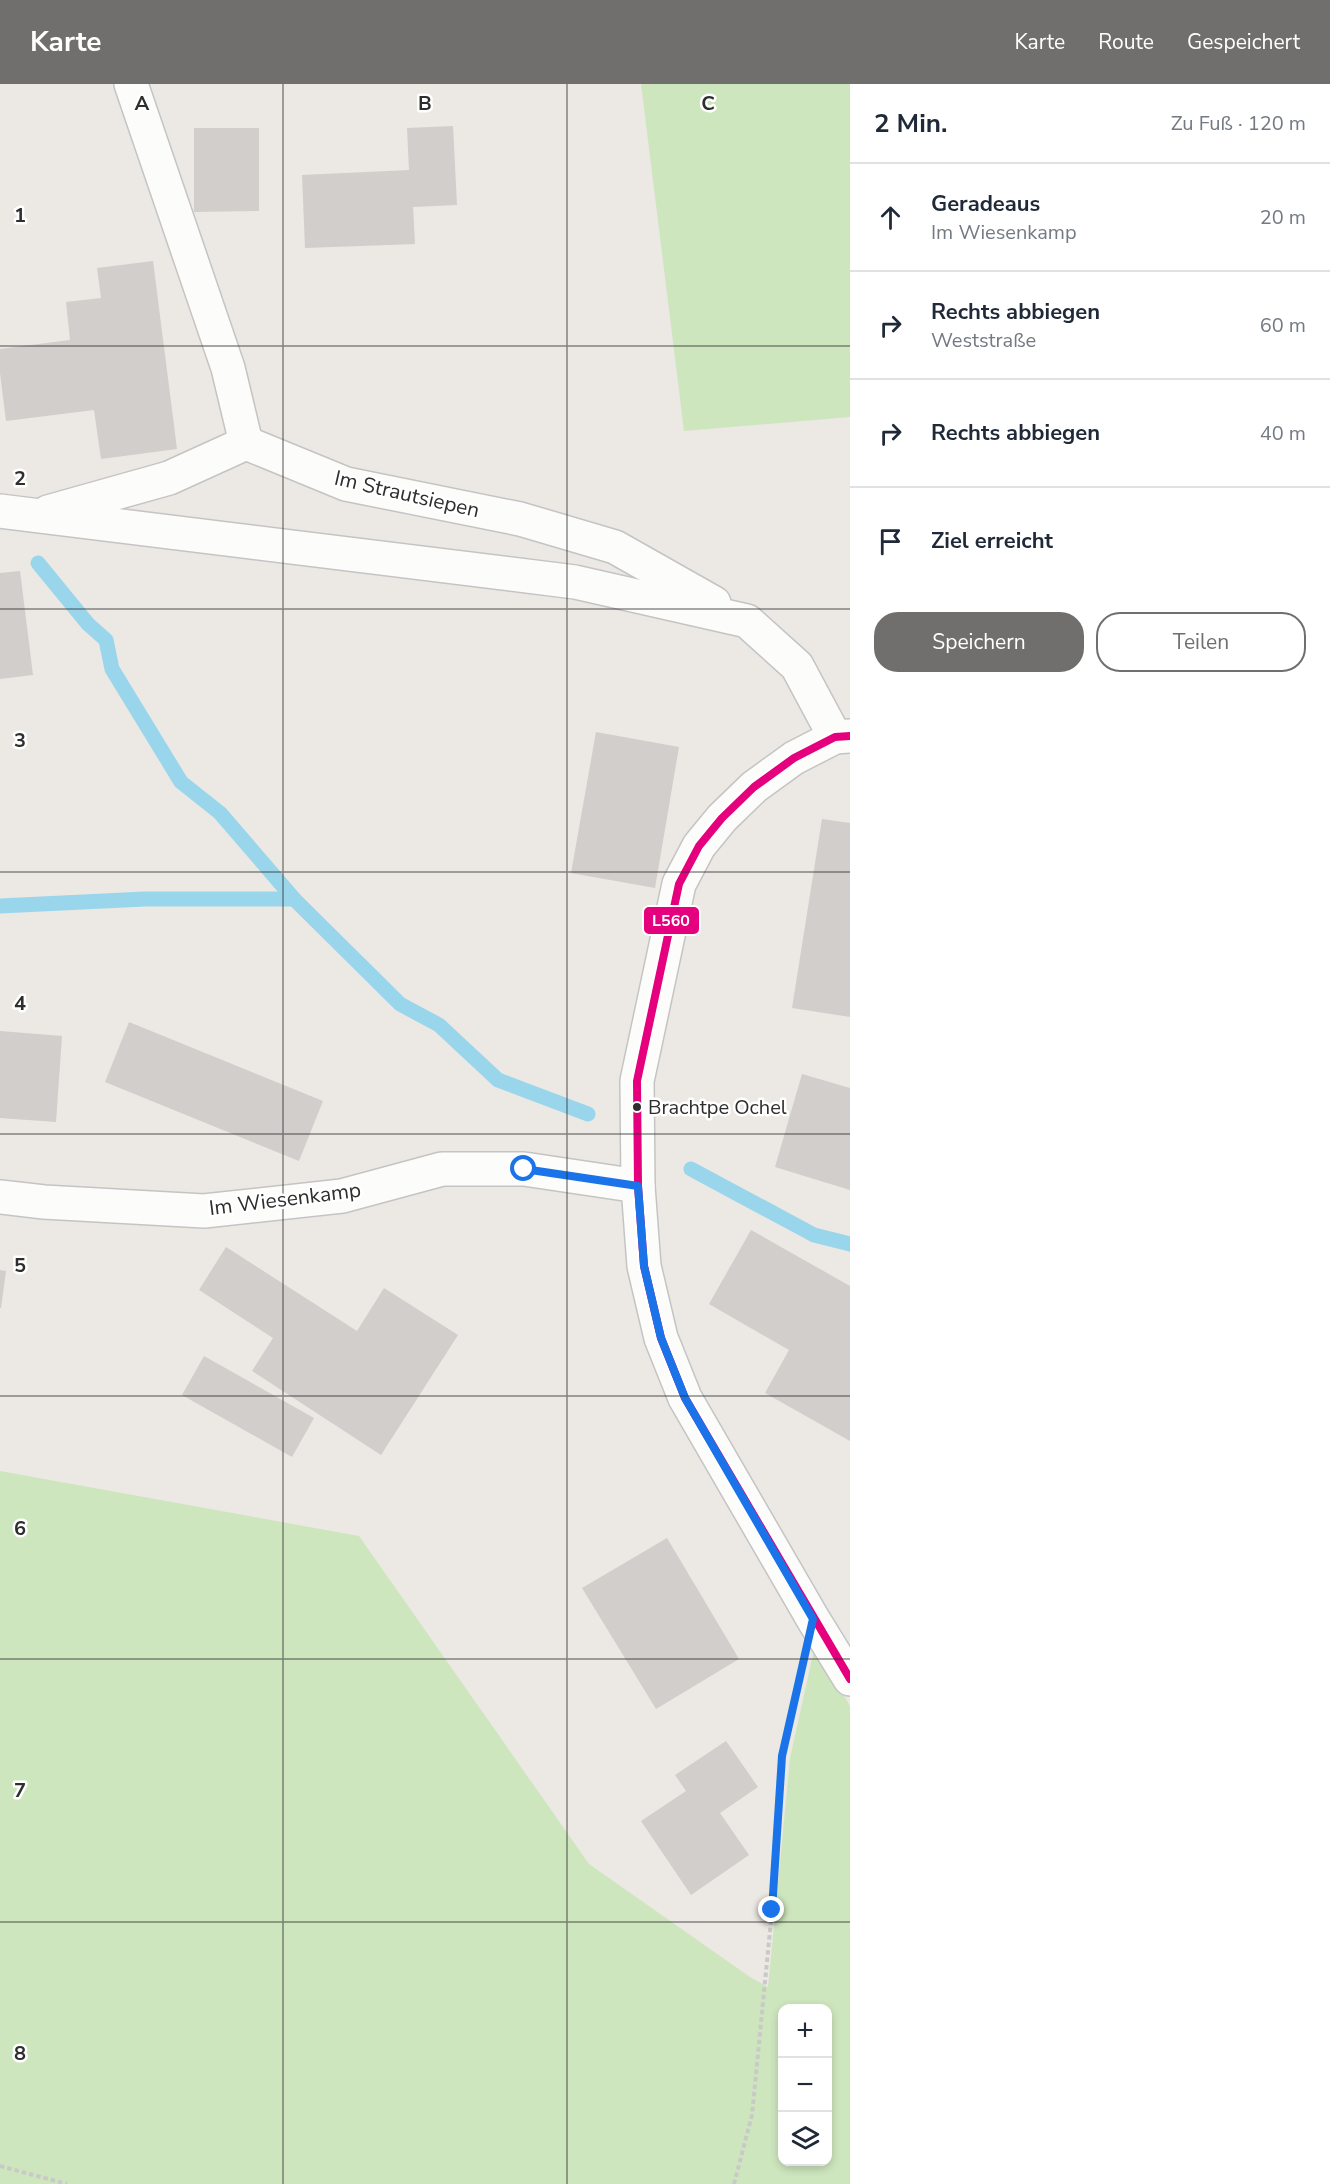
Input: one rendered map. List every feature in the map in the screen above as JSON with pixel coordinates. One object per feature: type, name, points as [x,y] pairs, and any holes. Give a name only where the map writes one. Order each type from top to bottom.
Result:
[{"type":"street","points":[[35,516],[169,478],[246,443],[228,368],[131,84]]},
{"type":"street","name":"Im Strautsiepen","points":[[246,443],[346,484],[520,519],[615,547],[747,621],[797,666],[842,737]]},
{"type":"street","name":"Im Strautsiepen","points":[[0,511],[575,582],[747,621]]},
{"type":"street","points":[[842,737],[794,758],[754,787],[722,818],[699,846],[680,884],[636,1081],[638,1186],[644,1266],[661,1338],[685,1398],[850,1679]]},
{"type":"street","name":"Im Wiesenkamp","points":[[0,1197],[44,1202],[204,1211],[342,1196],[442,1169],[524,1169],[638,1186]]},
{"type":"path","points":[[734,2184],[752,2115],[772,1910],[782,1756],[813,1619]]},
{"type":"path","points":[[0,2166],[67,2184]]},
{"type":"green space","points":[[641,84],[850,84],[850,417],[684,431]]},
{"type":"green space","points":[[0,1471],[359,1536],[589,1864],[750,1977],[768,1987],[790,1758],[815,1645],[850,1706],[850,2184],[0,2184]]},
{"type":"building","points":[[453,126],[457,205],[413,207],[415,244],[305,248],[302,175],[409,170],[407,128]]},
{"type":"building","points":[[194,128],[259,128],[259,211],[194,212]]},
{"type":"building","points":[[153,261],[177,449],[101,459],[94,410],[6,421],[0,373],[0,349],[70,340],[66,302],[101,298],[97,268]]},
{"type":"building","points":[[20,571],[33,675],[0,679],[0,573]]},
{"type":"building","points":[[596,732],[679,747],[655,888],[571,873]]},
{"type":"building","points":[[822,819],[850,823],[850,1017],[792,1008]]},
{"type":"building","points":[[129,1022],[323,1101],[299,1161],[105,1082]]},
{"type":"building","points":[[0,1031],[62,1036],[56,1122],[0,1118]]},
{"type":"building","points":[[802,1074],[850,1088],[850,1190],[775,1167]]},
{"type":"building","points":[[751,1230],[850,1286],[850,1441],[765,1393],[789,1350],[709,1304]]},
{"type":"building","points":[[226,1247],[357,1331],[384,1288],[458,1335],[381,1455],[252,1371],[273,1338],[199,1290]]},
{"type":"building","points":[[0,1270],[6,1271],[1,1308],[0,1308]]},
{"type":"building","points":[[204,1356],[314,1418],[292,1457],[182,1395]]},
{"type":"building","points":[[667,1538],[739,1659],[656,1709],[582,1588]]},
{"type":"building","points":[[726,1741],[758,1787],[720,1813],[749,1855],[691,1895],[641,1821],[686,1791],[675,1775]]},
{"type":"waterway","points":[[38,563],[88,624],[106,640],[112,669],[181,782],[220,813],[294,899],[400,1004],[439,1025],[498,1080],[588,1114]]},
{"type":"waterway","points":[[0,906],[145,899],[294,899]]},
{"type":"waterway","points":[[691,1169],[814,1235],[850,1244]]},
{"type":"transit line","name":"L560","points":[[850,736],[835,737],[794,758],[754,787],[722,818],[699,846],[679,884],[637,1081],[638,1186],[644,1266],[661,1338],[685,1398],[850,1679]]},
{"type":"place","name":"Brachtpe Ochel","points":[[637,1107]]},
{"type":"route","points":[[524,1169],[638,1186],[644,1266],[661,1338],[685,1398],[813,1619],[782,1756],[772,1910]]}]
